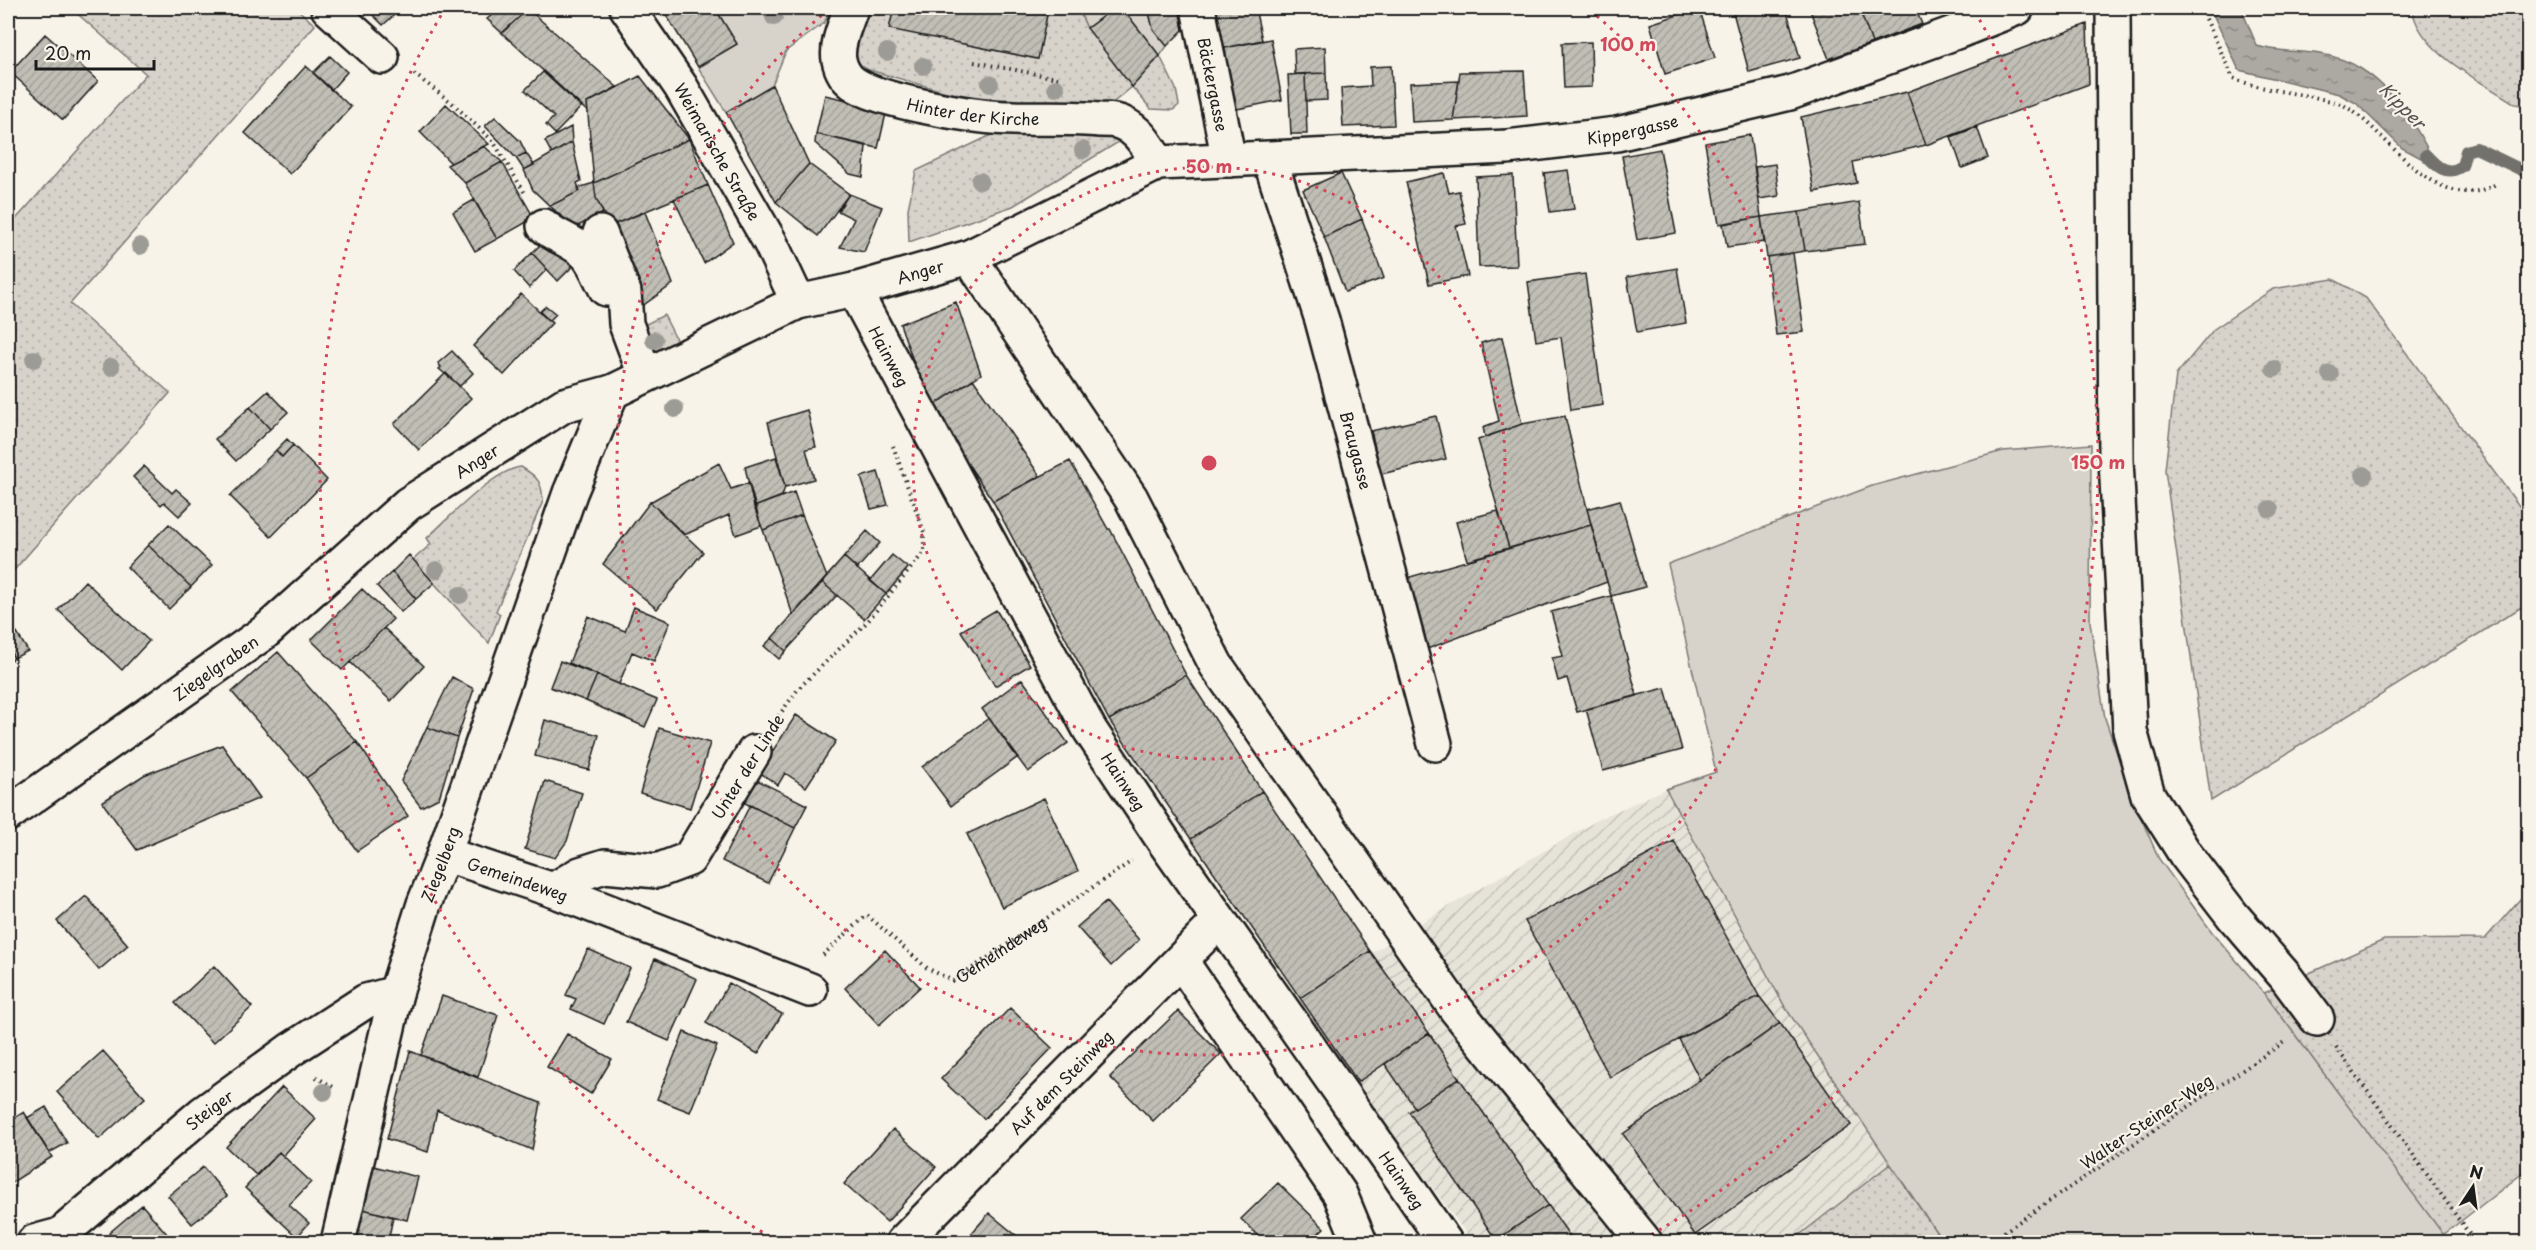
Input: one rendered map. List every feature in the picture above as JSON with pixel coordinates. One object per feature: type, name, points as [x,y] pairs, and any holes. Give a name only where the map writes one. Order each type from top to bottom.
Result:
[{"type":"street","points":[[328,8],[382,57]]},
{"type":"street","name":"Weimarische Straße","points":[[627,8],[681,87],[770,242],[788,276],[798,302]]},
{"type":"street","name":"Hinter der Kirche","points":[[851,8],[842,34],[839,59],[843,72],[851,83],[894,99],[976,115],[1012,118],[1065,117],[1120,122],[1133,129],[1143,139],[1158,164]]},
{"type":"street","name":"Bäckergasse","points":[[1198,8],[1229,160]]},
{"type":"street","name":"Kippergasse","points":[[1229,160],[1270,160],[1507,147],[1617,134],[1790,93],[1954,19],[2017,8]]},
{"type":"street","points":[[2113,8],[2116,460],[2130,731],[2148,795],[2186,855],[2233,916],[2285,976],[2317,1019]]},
{"type":"street","name":"Anger","points":[[408,504],[564,405],[612,392],[798,302],[854,290],[969,257],[1158,164],[1229,160]]},
{"type":"street","name":"Braugasse","points":[[1270,160],[1322,321],[1435,744]]},
{"type":"street","points":[[544,226],[555,236],[580,249],[588,256],[626,324],[645,375]]},
{"type":"street","points":[[600,233],[624,292],[626,324]]},
{"type":"street","points":[[969,257],[1131,498],[1223,675],[1456,1009],[1646,1242]]},
{"type":"street","name":"Hainweg","points":[[854,290],[1090,730],[1219,921],[1445,1242]]},
{"type":"street","name":"Ziegelberg","points":[[338,1242],[396,993],[424,904],[444,854],[570,493],[612,392]]},
{"type":"street","name":"Ziegelgraben","points":[[8,814],[265,632],[408,504]]},
{"type":"street","name":"Unter der Linde","points":[[553,890],[580,874],[605,866],[657,871],[689,859],[754,752]]},
{"type":"street","name":"Gemeindeweg","points":[[444,854],[553,890],[801,986]]},
{"type":"street","name":"Auf dem Steinweg","points":[[903,1242],[1219,921]]},
{"type":"street","points":[[1181,961],[1340,1194],[1358,1242]]},
{"type":"street","name":"Steiger","points":[[54,1240],[202,1114],[282,1056],[366,1001],[396,993]]},
{"type":"path","points":[[2201,8],[2233,78],[2345,106],[2435,183],[2453,189],[2472,190],[2488,189],[2498,183]]},
{"type":"path","points":[[382,57],[407,68],[451,102],[493,141],[544,226]]},
{"type":"path","name":"Unter der Linde","points":[[754,752],[798,689],[820,664],[867,621],[910,572],[924,552],[924,532],[892,444]]},
{"type":"path","name":"Gemeindeweg","points":[[801,986],[867,915],[927,968],[953,981],[1163,840]]},
{"type":"path","points":[[2317,1019],[2475,1242]]},
{"type":"path","name":"Walter-Steiner-Weg","points":[[1989,1242],[2317,1019]]},
{"type":"path","points":[[282,1056],[369,1109]]},
{"type":"shaded area","points":[[73,8],[296,8],[315,25],[70,304],[170,393],[8,577],[8,228],[146,74]]},
{"type":"shaded area","points":[[715,8],[831,8],[824,23],[786,51],[772,85],[726,112],[698,67],[737,44]]},
{"type":"shaded area","points":[[865,8],[894,8],[890,28],[1037,59],[1047,15],[1011,8],[1078,8],[1087,28],[1160,56],[1176,89],[1179,105],[1173,110],[1151,109],[1132,87],[1109,106],[1003,108],[869,70],[861,65],[855,51],[857,33]]},
{"type":"shaded area","points":[[1078,8],[1114,8],[1087,28]]},
{"type":"shaded area","points":[[1122,8],[1148,8],[1153,29],[1167,46],[1160,56]]},
{"type":"shaded area","points":[[2412,8],[2528,8],[2528,106],[2515,104],[2438,52],[2426,39],[2417,24]]},
{"type":"shaded area","points":[[1006,128],[1110,136],[1122,140],[1013,206],[909,242],[908,209],[916,171]]},
{"type":"shaded area","points":[[2333,279],[2366,298],[2528,518],[2528,603],[2211,801],[2165,470],[2176,375],[2214,329],[2273,289]]},
{"type":"shaded area","points":[[664,315],[678,343],[650,355],[638,328]]},
{"type":"shaded area","points":[[2091,444],[2090,622],[2105,718],[2131,795],[2159,859],[2212,932],[2264,993],[2449,1242],[1943,1242],[1785,1007],[1666,789],[1716,772],[1668,564],[1872,486],[2003,451]]},
{"type":"shaded area","points":[[521,467],[538,481],[542,489],[543,501],[496,611],[500,614],[489,643],[413,560],[431,544],[427,538],[472,496],[498,477]]},
{"type":"shaded area","points":[[1666,789],[1785,1007],[1943,1242],[1473,1242],[1294,1003],[1410,929],[1601,818]]},
{"type":"shaded area","points":[[2528,890],[2528,1169],[2443,1235],[2264,993],[2384,940],[2485,939]]},
{"type":"shaded area","points":[[1890,1164],[1943,1242],[1788,1242],[1802,1233]]},
{"type":"water","points":[[2210,8],[2241,8],[2257,46],[2273,50],[2326,55],[2363,70],[2379,82],[2406,113],[2436,166],[2402,148],[2356,103],[2339,94],[2239,70]]},
{"type":"building","points":[[372,8],[402,8],[383,25],[369,11]]},
{"type":"building","points":[[501,8],[528,9],[502,33],[487,19]]},
{"type":"building","points":[[662,8],[715,8],[737,44],[698,67]]},
{"type":"building","points":[[894,8],[1011,8],[1047,15],[1038,59],[889,29]]},
{"type":"building","points":[[1114,8],[1122,8],[1160,56],[1132,87],[1087,28]]},
{"type":"building","points":[[1148,8],[1179,8],[1183,30],[1167,46],[1153,29]]},
{"type":"building","points":[[1212,8],[1255,8],[1262,40],[1220,49]]},
{"type":"building","points":[[1699,8],[1715,58],[1665,74],[1650,24]]},
{"type":"building","points":[[1748,8],[1786,8],[1800,58],[1749,72],[1733,12]]},
{"type":"building","points":[[1809,8],[1859,8],[1872,43],[1829,59]]},
{"type":"building","points":[[1859,8],[1915,8],[1922,24],[1872,43]]},
{"type":"building","points":[[528,9],[617,87],[587,103],[588,112],[502,33]]},
{"type":"building","points":[[2087,24],[2089,84],[1926,145],[1907,92]]},
{"type":"building","points":[[45,34],[98,81],[63,120],[10,72]]},
{"type":"building","points":[[1271,39],[1282,100],[1232,110],[1220,49]]},
{"type":"building","points":[[1591,42],[1592,87],[1564,88],[1562,43]]},
{"type":"building","points":[[1325,47],[1326,73],[1295,74],[1294,49]]},
{"type":"building","points":[[330,56],[347,72],[331,90],[313,73]]},
{"type":"building","points":[[306,66],[351,107],[290,174],[245,133]]},
{"type":"building","points":[[1391,66],[1394,125],[1343,127],[1341,88],[1371,86],[1370,67]]},
{"type":"building","points":[[1524,71],[1527,116],[1453,120],[1460,72]]},
{"type":"building","points":[[543,72],[581,107],[555,134],[546,125],[554,117],[525,90]]},
{"type":"building","points":[[1326,73],[1327,100],[1306,101],[1305,74]]},
{"type":"building","points":[[1305,74],[1307,134],[1291,134],[1288,75]]},
{"type":"building","points":[[640,76],[689,139],[594,183],[587,103]]},
{"type":"building","points":[[1459,81],[1453,120],[1412,122],[1410,83]]},
{"type":"building","points":[[772,85],[809,164],[776,202],[726,112]]},
{"type":"building","points":[[1907,92],[1926,145],[1853,162],[1857,183],[1814,192],[1801,117]]},
{"type":"building","points":[[825,95],[887,109],[878,148],[816,134]]},
{"type":"building","points":[[446,104],[489,144],[451,163],[420,132]]},
{"type":"building","points":[[495,117],[520,141],[526,153],[516,158],[485,126]]},
{"type":"building","points":[[571,127],[572,142],[552,154],[545,141]]},
{"type":"building","points":[[1977,127],[1988,158],[1962,168],[1951,137]]},
{"type":"building","points":[[816,134],[866,146],[863,177],[850,174],[815,143]]},
{"type":"building","points":[[1750,135],[1761,217],[1719,224],[1705,143]]},
{"type":"building","points":[[689,139],[708,185],[610,226],[596,198],[594,183]]},
{"type":"building","points":[[572,142],[581,181],[577,183],[580,191],[550,206],[533,190],[524,170]]},
{"type":"building","points":[[484,146],[502,162],[465,183],[447,165]]},
{"type":"building","points":[[1660,149],[1676,233],[1637,240],[1622,156]]},
{"type":"building","points":[[526,153],[534,165],[524,170],[516,158]]},
{"type":"building","points":[[502,162],[534,218],[497,239],[465,183]]},
{"type":"building","points":[[809,164],[849,194],[818,236],[776,202]]},
{"type":"building","points":[[1775,164],[1779,196],[1759,199],[1755,167]]},
{"type":"building","points":[[1568,170],[1574,209],[1550,212],[1544,173]]},
{"type":"building","points":[[1341,173],[1362,219],[1324,237],[1303,190]]},
{"type":"building","points":[[1444,173],[1449,193],[1459,191],[1466,224],[1456,226],[1468,276],[1429,284],[1406,182]]},
{"type":"building","points":[[1513,175],[1517,266],[1479,267],[1476,177]]},
{"type":"building","points":[[594,183],[596,198],[603,213],[574,228],[550,206],[580,191],[578,188]]},
{"type":"building","points":[[708,185],[733,242],[704,263],[674,199]]},
{"type":"building","points":[[849,194],[882,207],[864,252],[840,247],[854,219],[838,211]]},
{"type":"building","points":[[474,200],[497,239],[475,251],[453,212]]},
{"type":"building","points":[[1859,202],[1865,244],[1805,251],[1799,212]]},
{"type":"building","points":[[645,212],[673,284],[642,306],[610,226]]},
{"type":"building","points":[[1799,212],[1805,251],[1767,257],[1761,217]]},
{"type":"building","points":[[1761,217],[1764,242],[1727,247],[1723,224]]},
{"type":"building","points":[[1362,219],[1384,278],[1345,292],[1324,237]]},
{"type":"building","points":[[548,237],[574,265],[558,281],[532,253]]},
{"type":"building","points":[[532,253],[547,269],[529,288],[514,271]]},
{"type":"building","points":[[1793,253],[1804,332],[1776,335],[1767,257]]},
{"type":"building","points":[[1677,268],[1686,323],[1637,332],[1627,277]]},
{"type":"building","points":[[1585,274],[1603,405],[1571,410],[1561,337],[1536,341],[1528,282]]},
{"type":"building","points":[[521,294],[552,323],[504,375],[473,346]]},
{"type":"building","points":[[956,302],[981,374],[930,408],[900,324]]},
{"type":"building","points":[[546,306],[556,314],[549,321],[539,312]]},
{"type":"building","points":[[1502,337],[1522,424],[1485,437],[1483,427],[1499,421],[1481,343]]},
{"type":"building","points":[[452,351],[473,373],[460,386],[439,369],[441,367],[438,363]]},
{"type":"building","points":[[446,373],[471,398],[419,450],[394,424]]},
{"type":"building","points":[[973,379],[1040,476],[993,501],[930,408]]},
{"type":"building","points":[[268,391],[288,412],[270,429],[250,407]]},
{"type":"building","points":[[250,407],[270,429],[236,461],[215,439]]},
{"type":"building","points":[[807,410],[816,447],[806,449],[814,479],[785,487],[768,422]]},
{"type":"building","points":[[1436,416],[1446,459],[1381,474],[1371,431]]},
{"type":"building","points":[[1565,416],[1591,525],[1509,548],[1478,440],[1522,424]]},
{"type":"building","points":[[287,439],[293,445],[282,457],[276,450]]},
{"type":"building","points":[[293,445],[327,480],[271,537],[230,496],[276,450],[282,457]]},
{"type":"building","points":[[776,457],[785,487],[782,496],[754,507],[745,467]]},
{"type":"building","points":[[1070,461],[1110,529],[1186,675],[1109,720],[993,501]]},
{"type":"building","points":[[719,463],[731,489],[749,483],[761,526],[736,535],[729,515],[684,535],[650,502]]},
{"type":"building","points":[[144,466],[172,493],[176,489],[192,503],[179,516],[164,502],[161,505],[133,477]]},
{"type":"building","points":[[878,472],[888,505],[871,509],[861,477]]},
{"type":"building","points":[[794,492],[802,515],[763,530],[754,507]]},
{"type":"building","points":[[1620,500],[1645,587],[1611,596],[1587,509]]},
{"type":"building","points":[[650,502],[703,552],[657,609],[603,564]]},
{"type":"building","points":[[1498,511],[1509,548],[1467,560],[1456,522]]},
{"type":"building","points":[[802,515],[827,577],[793,615],[763,530]]},
{"type":"building","points":[[169,524],[212,565],[191,587],[148,545]]},
{"type":"building","points":[[1591,525],[1607,582],[1419,652],[1403,579]]},
{"type":"building","points":[[867,531],[880,543],[857,569],[844,557]]},
{"type":"building","points":[[148,545],[191,587],[169,609],[127,567]]},
{"type":"building","points":[[409,555],[434,583],[416,599],[392,572]]},
{"type":"building","points":[[892,555],[908,568],[886,594],[870,581]]},
{"type":"building","points":[[844,557],[886,594],[864,619],[822,582]]},
{"type":"building","points":[[392,572],[416,599],[401,612],[377,586]]},
{"type":"building","points":[[85,581],[149,641],[122,670],[58,610]]},
{"type":"building","points":[[822,582],[837,595],[786,651],[772,638]]},
{"type":"building","points":[[362,589],[393,619],[342,670],[311,640]]},
{"type":"building","points":[[1611,596],[1637,696],[1577,712],[1567,678],[1558,681],[1552,658],[1563,656],[1551,612]]},
{"type":"building","points":[[634,607],[670,622],[654,661],[632,652],[619,684],[569,663],[588,616],[625,631]]},
{"type":"building","points":[[996,610],[1030,665],[995,686],[961,631]]},
{"type":"building","points":[[8,619],[28,651],[14,658],[8,648]]},
{"type":"building","points":[[384,628],[424,666],[391,701],[350,662]]},
{"type":"building","points":[[772,638],[786,651],[779,659],[764,646]]},
{"type":"building","points":[[8,648],[14,658],[8,663]]},
{"type":"building","points":[[278,652],[357,742],[306,778],[232,692]]},
{"type":"building","points":[[560,661],[597,675],[586,701],[550,687]]},
{"type":"building","points":[[597,675],[657,700],[645,727],[586,701]]},
{"type":"building","points":[[1186,675],[1262,791],[1191,839],[1109,720]]},
{"type":"building","points":[[452,677],[474,689],[457,738],[427,727]]},
{"type":"building","points":[[1022,679],[1068,743],[1028,772],[982,709]]},
{"type":"building","points":[[1665,688],[1682,750],[1603,771],[1586,709]]},
{"type":"building","points":[[796,715],[836,741],[806,787],[785,773],[778,785],[759,772]]},
{"type":"building","points":[[989,718],[1018,757],[951,806],[922,767]]},
{"type":"building","points":[[545,720],[599,735],[589,770],[535,756]]},
{"type":"building","points":[[427,727],[457,738],[439,798],[421,807],[401,781]]},
{"type":"building","points":[[659,728],[710,743],[690,808],[640,793]]},
{"type":"building","points":[[357,742],[408,816],[357,851],[306,778]]},
{"type":"building","points":[[222,745],[260,798],[137,850],[102,802],[144,775]]},
{"type":"building","points":[[749,776],[807,805],[795,828],[737,799]]},
{"type":"building","points":[[545,781],[582,793],[567,841],[555,858],[525,849]]},
{"type":"building","points":[[1262,791],[1370,951],[1300,998],[1191,839]]},
{"type":"building","points":[[1044,798],[1078,871],[1002,907],[967,834]]},
{"type":"building","points":[[750,805],[795,828],[768,883],[722,861]]},
{"type":"building","points":[[1674,841],[1759,996],[1610,1077],[1525,921]]},
{"type":"building","points":[[86,896],[128,945],[99,970],[57,921]]},
{"type":"building","points":[[1106,902],[1139,940],[1111,966],[1077,927]]},
{"type":"building","points":[[588,949],[630,968],[604,1024],[571,1009],[576,999],[566,995]]},
{"type":"building","points":[[885,950],[920,987],[879,1025],[845,988]]},
{"type":"building","points":[[1370,951],[1429,1033],[1358,1082],[1300,998]]},
{"type":"building","points":[[655,959],[697,979],[669,1041],[626,1022]]},
{"type":"building","points":[[214,966],[252,1007],[213,1043],[175,1003]]},
{"type":"building","points":[[729,983],[782,1014],[758,1054],[706,1023]]},
{"type":"building","points":[[442,996],[498,1015],[478,1077],[421,1055]]},
{"type":"building","points":[[1759,996],[1780,1023],[1700,1080],[1679,1039]]},
{"type":"building","points":[[1010,1008],[1052,1048],[984,1119],[941,1079]]},
{"type":"building","points":[[1178,1011],[1221,1054],[1153,1121],[1110,1077]]},
{"type":"building","points":[[1780,1023],[1851,1125],[1695,1235],[1623,1134]]},
{"type":"building","points":[[684,1032],[717,1046],[690,1112],[657,1099]]},
{"type":"building","points":[[1429,1033],[1459,1078],[1415,1108],[1385,1064]]},
{"type":"building","points":[[567,1034],[612,1059],[591,1094],[547,1067]]},
{"type":"building","points":[[103,1051],[145,1098],[99,1139],[57,1092]]},
{"type":"building","points":[[410,1051],[541,1103],[532,1150],[437,1110],[428,1152],[387,1139]]},
{"type":"building","points":[[1459,1078],[1548,1205],[1496,1240],[1409,1112]]},
{"type":"building","points":[[282,1087],[316,1119],[283,1156],[279,1152],[256,1175],[226,1147]]},
{"type":"building","points":[[46,1107],[67,1143],[49,1153],[27,1118]]},
{"type":"building","points":[[24,1112],[52,1157],[8,1185],[8,1122]]},
{"type":"building","points":[[893,1129],[936,1167],[887,1222],[844,1184]]},
{"type":"building","points":[[279,1152],[311,1182],[289,1205],[309,1223],[297,1237],[245,1188]]},
{"type":"building","points":[[373,1166],[418,1177],[407,1220],[363,1209]]},
{"type":"building","points":[[203,1167],[227,1196],[192,1224],[168,1196]]},
{"type":"building","points":[[1278,1183],[1324,1228],[1309,1242],[1264,1242],[1241,1219]]},
{"type":"building","points":[[142,1205],[174,1242],[117,1242],[109,1233]]},
{"type":"building","points":[[1548,1205],[1574,1242],[1492,1242],[1496,1240]]},
{"type":"building","points":[[363,1209],[393,1217],[388,1242],[353,1242]]},
{"type":"building","points":[[989,1213],[1024,1242],[964,1242]]},
{"type":"waterway","name":"Kipper","points":[[2426,155],[2442,169],[2451,170],[2462,166],[2466,151],[2476,148],[2528,173]]}]
